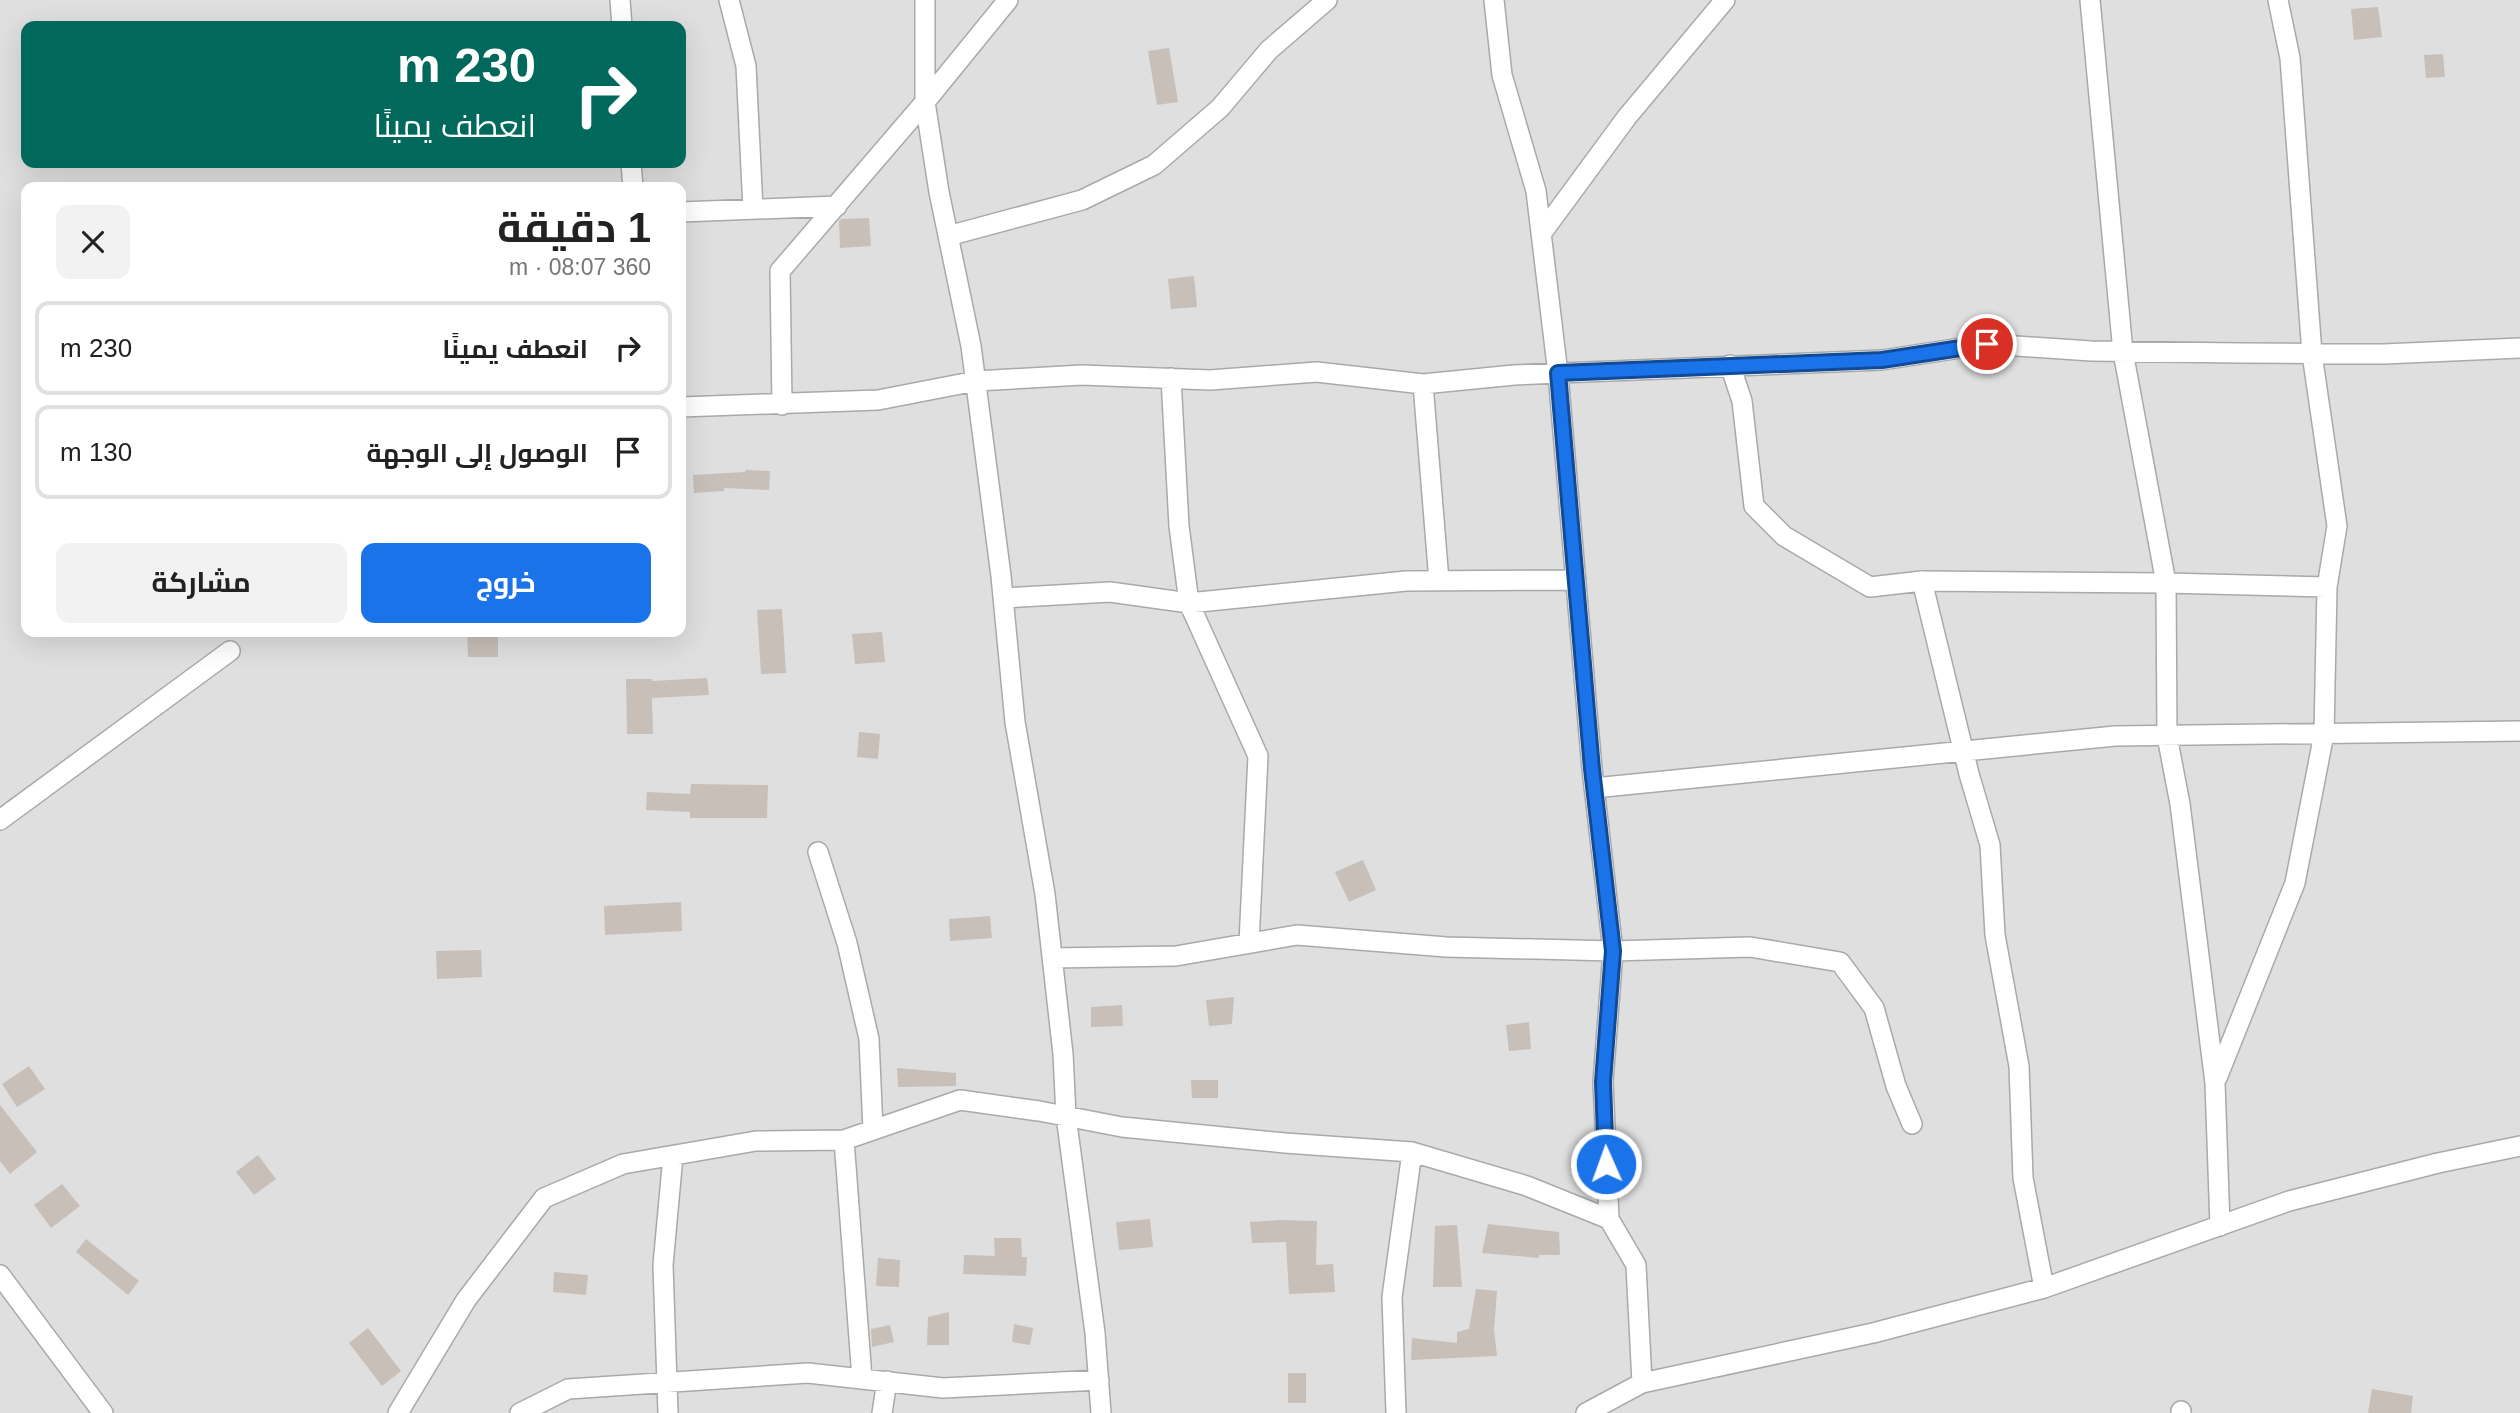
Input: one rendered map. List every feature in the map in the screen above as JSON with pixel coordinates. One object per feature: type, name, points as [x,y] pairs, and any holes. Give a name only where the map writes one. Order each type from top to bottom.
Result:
[{"type":"street","points":[[620,0],[622,21]]},
{"type":"street","points":[[729,0],[746,66],[753,209]]},
{"type":"street","points":[[925,0],[925,102],[948,236],[971,346],[1003,598],[1015,722],[1045,894],[1063,1054],[1066,1116],[1095,1333],[1101,1413]]},
{"type":"street","points":[[782,405],[780,271],[925,102],[1008,0]]},
{"type":"street","points":[[948,236],[1082,200],[1154,165],[1220,108],[1269,50],[1327,0]]},
{"type":"street","points":[[1494,0],[1502,75],[1536,191],[1558,373],[1594,789],[1613,951],[1603,1082],[1609,1219],[1636,1265],[1642,1383]]},
{"type":"street","points":[[1541,234],[1628,117],[1725,0]]},
{"type":"street","points":[[2090,0],[2123,352],[2166,583],[2167,736],[2180,804],[2215,1083],[2220,1226]]},
{"type":"street","points":[[2215,1083],[2295,883],[2324,734],[2328,587],[2337,526],[2312,354],[2290,58],[2278,0]]},
{"type":"street","points":[[686,212],[837,206]]},
{"type":"street","points":[[686,407],[878,400],[976,381],[1082,375],[1210,380],[1317,372],[1423,384],[1558,373],[1882,360],[1987,344],[2123,352],[2312,354],[2520,348]]},
{"type":"street","points":[[1730,365],[1742,401],[1754,506],[1784,536],[1870,587],[1922,581],[2328,587]]},
{"type":"street","points":[[1171,378],[1179,526],[1189,603],[1258,756],[1249,943]]},
{"type":"street","points":[[1423,384],[1439,581]]},
{"type":"street","points":[[1003,598],[1110,592],[1189,603],[1406,581],[1576,580]]},
{"type":"street","points":[[1922,581],[1990,845],[1995,935],[2019,1066],[2023,1178],[2044,1288]]},
{"type":"street","points":[[0,820],[230,651]]},
{"type":"street","points":[[1594,789],[2115,736],[2520,731]]},
{"type":"street","points":[[818,852],[847,943],[869,1039],[873,1130]]},
{"type":"street","points":[[1052,958],[1176,956],[1297,935],[1446,947],[1613,951],[1751,947],[1840,962],[1874,1008],[1896,1086],[1912,1124]]},
{"type":"street","points":[[398,1413],[466,1300],[544,1198],[623,1164],[756,1141],[844,1140],[960,1100],[1122,1127],[1412,1152],[1527,1186],[1609,1219]]},
{"type":"street","points":[[844,1140],[862,1378]]},
{"type":"street","points":[[1593,1411],[1642,1383],[1873,1334],[2044,1288],[2289,1201],[2438,1163],[2520,1146]]},
{"type":"street","points":[[1396,1413],[1392,1297],[1412,1152]]},
{"type":"street","points":[[668,1413],[663,1265],[673,1156]]},
{"type":"street","points":[[0,1275],[103,1413]]},
{"type":"street","points":[[520,1413],[568,1389],[666,1381],[808,1373],[943,1388],[1099,1380]]},
{"type":"street","points":[[881,1413],[887,1381]]},
{"type":"shaded area","points":[[0,0],[2520,0],[2520,1413],[0,1413]]},
{"type":"building","points":[[2378,7],[2382,37],[2354,40],[2351,9]]},
{"type":"building","points":[[1169,48],[1178,102],[1157,105],[1148,51]]},
{"type":"building","points":[[2443,54],[2445,77],[2426,78],[2424,55]]},
{"type":"building","points":[[869,218],[871,246],[840,248],[839,221]]},
{"type":"building","points":[[1194,276],[1197,307],[1171,309],[1168,279]]},
{"type":"building","points":[[746,470],[770,471],[769,490],[724,488],[724,491],[694,493],[693,475]]},
{"type":"building","points":[[782,609],[786,673],[761,674],[757,610]]},
{"type":"building","points":[[882,632],[885,662],[855,664],[852,634]]},
{"type":"building","points":[[467,637],[498,637],[498,657],[468,657]]},
{"type":"building","points":[[707,678],[709,695],[652,698],[653,734],[627,734],[626,679],[652,681]]},
{"type":"building","points":[[859,732],[880,734],[878,759],[857,757]]},
{"type":"building","points":[[691,784],[768,785],[767,818],[690,818],[690,812],[646,810],[647,792],[690,794]]},
{"type":"building","points":[[1363,860],[1376,890],[1349,902],[1335,872]]},
{"type":"building","points":[[681,902],[682,931],[605,935],[604,906]]},
{"type":"building","points":[[990,916],[992,938],[950,941],[949,919]]},
{"type":"building","points":[[481,950],[482,977],[437,979],[436,951]]},
{"type":"building","points":[[1234,997],[1232,1024],[1209,1026],[1206,1000]]},
{"type":"building","points":[[1122,1005],[1123,1026],[1091,1027],[1091,1007]]},
{"type":"building","points":[[1529,1022],[1531,1049],[1509,1051],[1506,1025]]},
{"type":"building","points":[[29,1066],[45,1089],[17,1107],[2,1084]]},
{"type":"building","points":[[897,1068],[956,1073],[956,1086],[898,1087]]},
{"type":"building","points":[[1191,1080],[1218,1080],[1218,1098],[1192,1098]]},
{"type":"building","points":[[0,1105],[37,1152],[10,1174],[0,1161]]},
{"type":"building","points":[[258,1155],[276,1179],[254,1195],[236,1172]]},
{"type":"building","points":[[62,1184],[80,1206],[51,1228],[34,1205]]},
{"type":"building","points":[[1150,1219],[1153,1247],[1119,1250],[1116,1222]]},
{"type":"building","points":[[1317,1221],[1316,1265],[1333,1264],[1335,1292],[1289,1294],[1286,1242],[1252,1243],[1250,1222]]},
{"type":"building","points":[[1488,1224],[1559,1232],[1560,1255],[1539,1255],[1539,1258],[1482,1253]]},
{"type":"building","points":[[1457,1225],[1462,1287],[1433,1287],[1435,1226]]},
{"type":"building","points":[[994,1238],[1021,1238],[1022,1257],[1027,1257],[1026,1276],[963,1274],[964,1255],[995,1256]]},
{"type":"building","points":[[86,1239],[139,1281],[128,1295],[76,1252]]},
{"type":"building","points":[[878,1258],[900,1260],[899,1287],[876,1286]]},
{"type":"building","points":[[554,1272],[588,1275],[586,1295],[553,1292]]},
{"type":"building","points":[[1476,1289],[1497,1291],[1494,1330],[1497,1356],[1411,1360],[1412,1338],[1457,1343],[1457,1332],[1469,1329]]},
{"type":"building","points":[[949,1312],[949,1345],[927,1345],[928,1317]]},
{"type":"building","points":[[1014,1324],[1033,1328],[1030,1345],[1012,1342]]},
{"type":"building","points":[[890,1325],[894,1342],[872,1347],[871,1329]]},
{"type":"building","points":[[368,1328],[401,1371],[382,1386],[349,1343]]},
{"type":"building","points":[[1288,1373],[1306,1373],[1306,1403],[1288,1403]]},
{"type":"building","points":[[2372,1389],[2413,1396],[2411,1413],[2368,1413]]},
{"type":"route","points":[[1606,1164],[1603,1082],[1613,951],[1592,769],[1558,373],[1882,360],[1987,344]]}]
